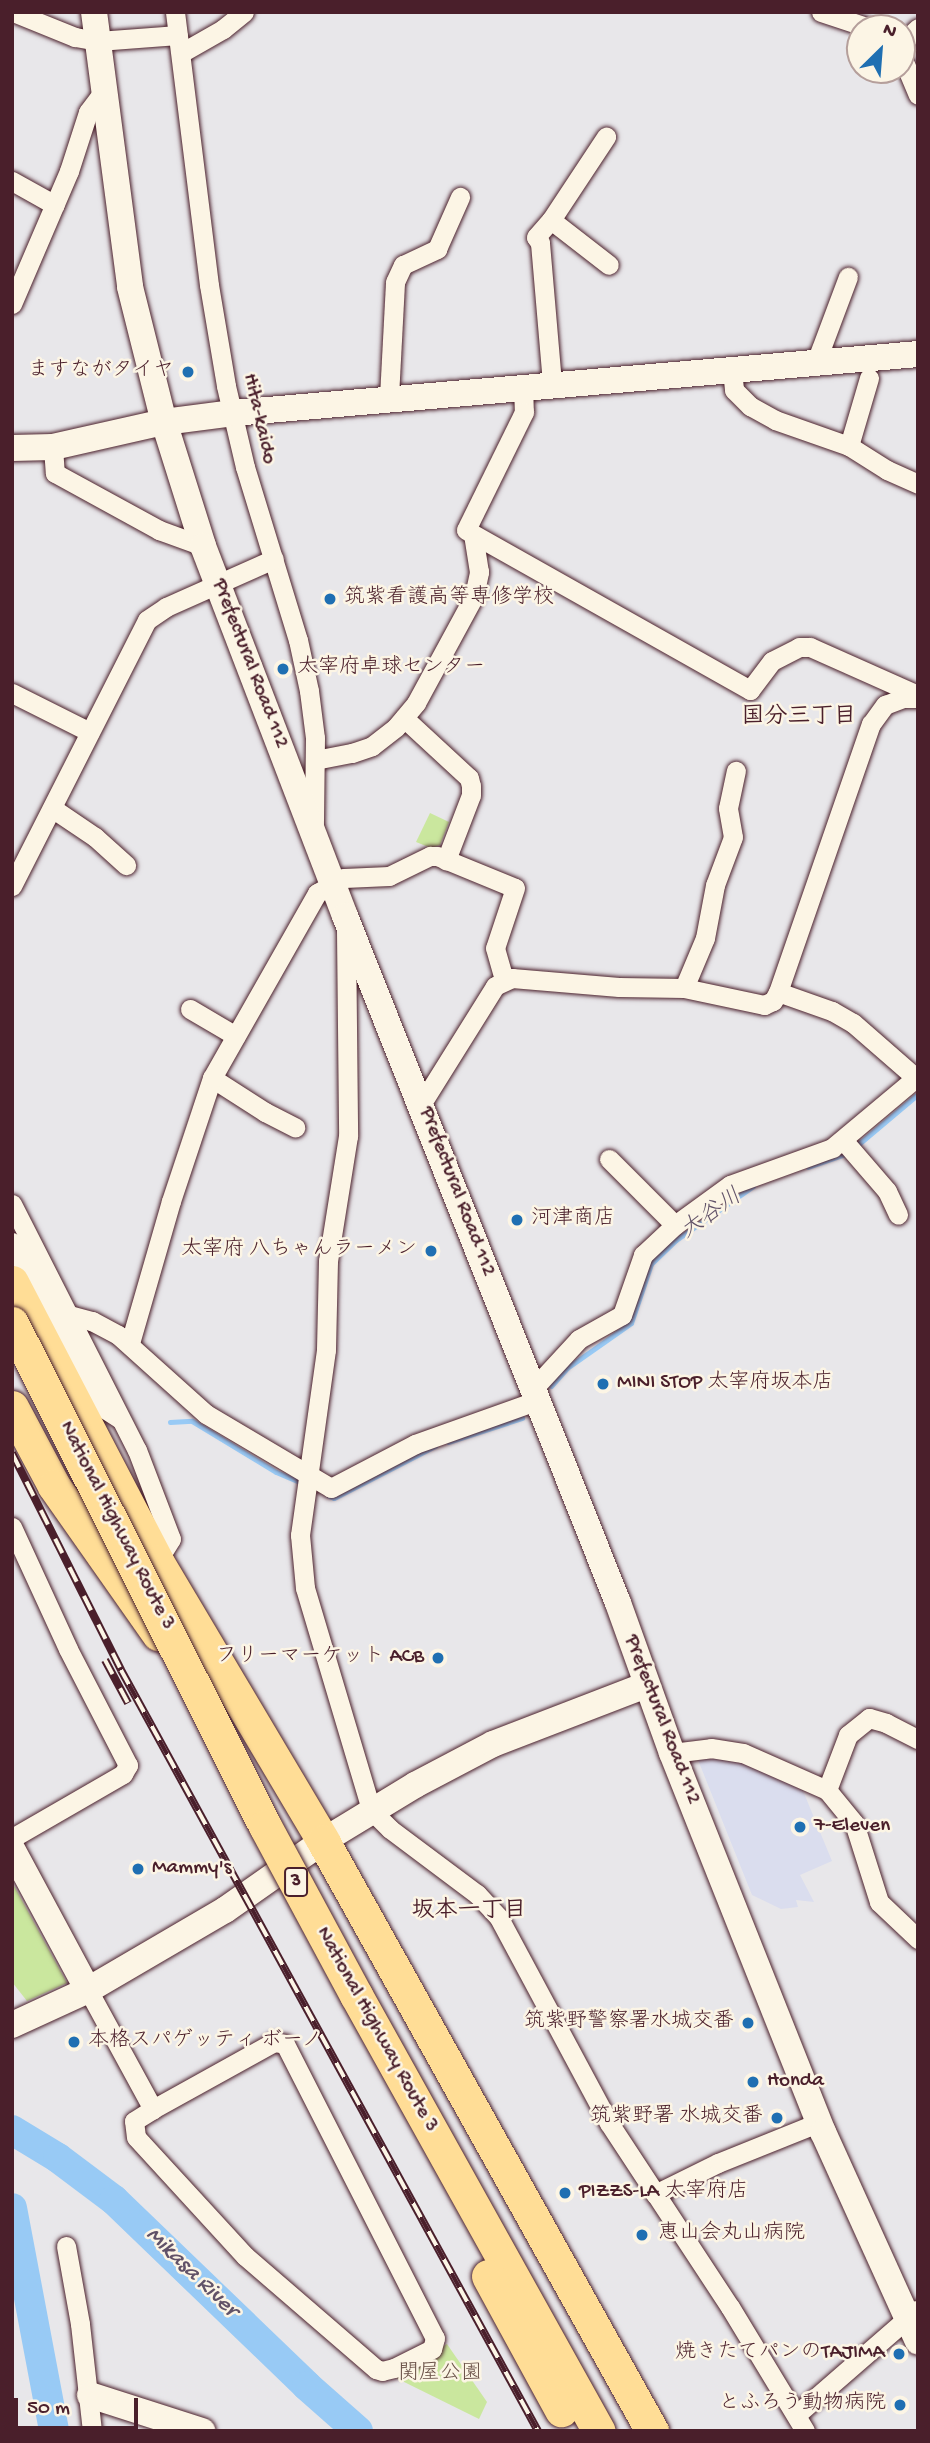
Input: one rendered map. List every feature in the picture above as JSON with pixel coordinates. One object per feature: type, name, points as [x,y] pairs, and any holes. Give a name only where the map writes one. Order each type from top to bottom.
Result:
[{"type":"highway","name":"3","points":[[12,1282],[157,1561],[633,2431]]},
{"type":"highway","name":"National Highway Route 3","points":[[12,1323],[272,1838],[356,1995],[599,2431]]},
{"type":"highway","name":"National Highway Route 3","points":[[12,1368],[337,2009],[573,2431]]},
{"type":"highway","name":"3","points":[[12,1407],[54,1486],[84,1533],[315,1846],[652,2431]]},
{"type":"main road","name":"Prefectural Road 112","points":[[94,12],[130,286],[164,422],[216,583],[618,1603],[672,1753],[820,2122],[914,2323]]},
{"type":"main road","points":[[12,448],[53,447],[164,422],[233,413],[389,397],[918,354]]},
{"type":"main road","points":[[12,2025],[80,1995],[225,1910],[371,1810],[493,1744],[646,1685]]},
{"type":"main road","points":[[12,1849],[80,1995]]},
{"type":"main road","points":[[90,2395],[202,2431]]},
{"type":"street","points":[[13,12],[75,37],[97,41],[179,44],[223,29],[244,12]]},
{"type":"street","name":"Hita-kaido","points":[[174,12],[209,285],[233,413],[245,467],[274,559],[306,678],[315,760],[314,830]]},
{"type":"street","points":[[821,12],[846,20]]},
{"type":"street","points":[[12,304],[55,205],[88,112],[104,91]]},
{"type":"street","points":[[552,383],[540,243],[536,237],[551,220],[606,136]]},
{"type":"street","points":[[12,181],[55,205]]},
{"type":"street","points":[[389,397],[395,282],[403,265],[437,249],[460,197]]},
{"type":"street","points":[[551,220],[609,265]]},
{"type":"street","points":[[816,362],[848,277]]},
{"type":"street","points":[[732,370],[734,390],[750,405],[775,420],[849,446],[887,470],[918,484]]},
{"type":"street","points":[[849,446],[850,433],[869,378]]},
{"type":"street","points":[[523,386],[524,412],[466,530],[751,690],[772,661],[799,647],[810,646],[918,696]]},
{"type":"street","points":[[53,447],[55,473],[159,530],[203,546]]},
{"type":"street","points":[[315,760],[333,758],[372,746],[404,718],[416,703],[474,596],[479,572],[473,535]]},
{"type":"street","points":[[12,886],[147,620],[155,612],[274,559]]},
{"type":"street","points":[[12,693],[90,732]]},
{"type":"street","points":[[422,1103],[495,986],[504,979],[684,988],[764,1005],[772,1001],[778,992],[871,723],[885,705],[918,696]]},
{"type":"street","points":[[404,718],[469,778],[471,795],[446,860]]},
{"type":"street","points":[[684,988],[705,938],[715,885],[733,837],[728,808],[736,771]]},
{"type":"street","points":[[52,808],[95,837],[126,865]]},
{"type":"street","points":[[130,1343],[171,1201],[212,1078],[317,893],[333,882],[352,877],[389,876],[429,856],[446,860],[515,888],[495,948],[504,979]]},
{"type":"street","points":[[345,916],[348,1136],[328,1261],[326,1350],[300,1535],[305,1588],[371,1810],[390,1829],[477,1895],[499,1918],[588,2087],[730,2307],[801,2423],[914,2323]]},
{"type":"street","points":[[69,1315],[92,1321],[130,1343],[206,1414],[331,1488],[415,1444],[534,1395],[579,1339],[622,1315],[643,1255],[676,1225],[730,1185],[832,1148],[916,1077],[853,1023],[832,1011],[778,992]]},
{"type":"street","points":[[190,1009],[236,1036]]},
{"type":"street","points":[[212,1078],[265,1112],[295,1127]]},
{"type":"street","points":[[843,1140],[887,1191],[898,1215]]},
{"type":"street","points":[[610,1159],[676,1225]]},
{"type":"street","points":[[12,1204],[137,1450],[171,1539],[157,1561]]},
{"type":"street","points":[[12,1242],[94,1402],[122,1420]]},
{"type":"street","points":[[107,1467],[137,1450]]},
{"type":"street","points":[[12,1527],[68,1649],[128,1765],[122,1774],[12,1838]]},
{"type":"street","points":[[827,1790],[848,1735],[869,1718],[887,1723],[918,1739]]},
{"type":"street","points":[[672,1753],[710,1748],[743,1753],[827,1790],[854,1823],[879,1902],[918,1939]]},
{"type":"street","points":[[80,1995],[153,2109]]},
{"type":"street","points":[[274,2042],[285,2044],[435,2338],[432,2348],[394,2368],[376,2369],[245,2256],[136,2137],[134,2121],[153,2109],[274,2042]]},
{"type":"street","points":[[655,2194],[718,2163],[820,2122]]},
{"type":"street","points":[[66,2246],[90,2395],[92,2431]]},
{"type":"shaded area","points":[[696,1755],[740,1758],[801,1786],[832,1861],[800,1875],[814,1902],[796,1900],[798,1907],[781,1909],[752,1895]]},
{"type":"green space","points":[[430,813],[449,822],[440,845],[431,848],[416,842]]},
{"type":"green space","points":[[12,1882],[67,1983],[27,2001],[12,1982]]},
{"type":"green space","name":"関屋公園","points":[[447,2344],[487,2402],[479,2419],[392,2376]]},
{"type":"waterway","name":"大谷川","points":[[808,1167],[848,1153],[918,1094]]},
{"type":"waterway","name":"大谷川","points":[[551,1386],[567,1368],[631,1323],[651,1264],[676,1240],[753,1186]]},
{"type":"waterway","name":"大谷川","points":[[448,1442],[522,1418]]},
{"type":"waterway","name":"大谷川","points":[[170,1422],[192,1421],[276,1472],[304,1484]]},
{"type":"waterway","name":"大谷川","points":[[329,1496],[334,1498],[435,1446]]},
{"type":"waterway","name":"Mikasa River","points":[[12,2130],[58,2158],[114,2200],[307,2386],[358,2431]]},
{"type":"waterway","points":[[12,2208],[54,2431]]},
{"type":"railway","points":[[12,1453],[121,1670],[538,2431]]},
{"type":"railway","points":[[105,1660],[128,1703]]},
{"type":"place","name":"ますながタイヤ","points":[[188,372]]},
{"type":"place","name":"筑紫看護高等専修学校","points":[[330,599]]},
{"type":"place","name":"太宰府卓球センター","points":[[283,669]]},
{"type":"place","name":"河津商店","points":[[517,1220]]},
{"type":"place","name":"太宰府 八ちゃんラーメン","points":[[431,1251]]},
{"type":"place","name":"MINI STOP 太宰府坂本店","points":[[603,1384]]},
{"type":"place","name":"フリーマーケット ACB","points":[[438,1658]]},
{"type":"place","name":"7-Eleven","points":[[800,1827]]},
{"type":"place","name":"Mammy's","points":[[138,1869]]},
{"type":"place","name":"筑紫野警察署水城交番","points":[[748,2023]]},
{"type":"place","name":"本格スパゲッティ ボーノ","points":[[74,2042]]},
{"type":"place","name":"Honda","points":[[753,2082]]},
{"type":"place","name":"筑紫野署 水城交番","points":[[777,2118]]},
{"type":"place","name":"PIZZS-LA 太宰府店","points":[[565,2193]]},
{"type":"place","name":"恵山会丸山病院","points":[[642,2235]]},
{"type":"place","name":"焼きたてパンのTAJIMA","points":[[899,2354]]},
{"type":"place","name":"とふろう動物病院","points":[[900,2405]]},
{"type":"district","name":"国分三丁目","points":[[799,718]]},
{"type":"district","name":"坂本一丁目","points":[[469,1912]]}]
